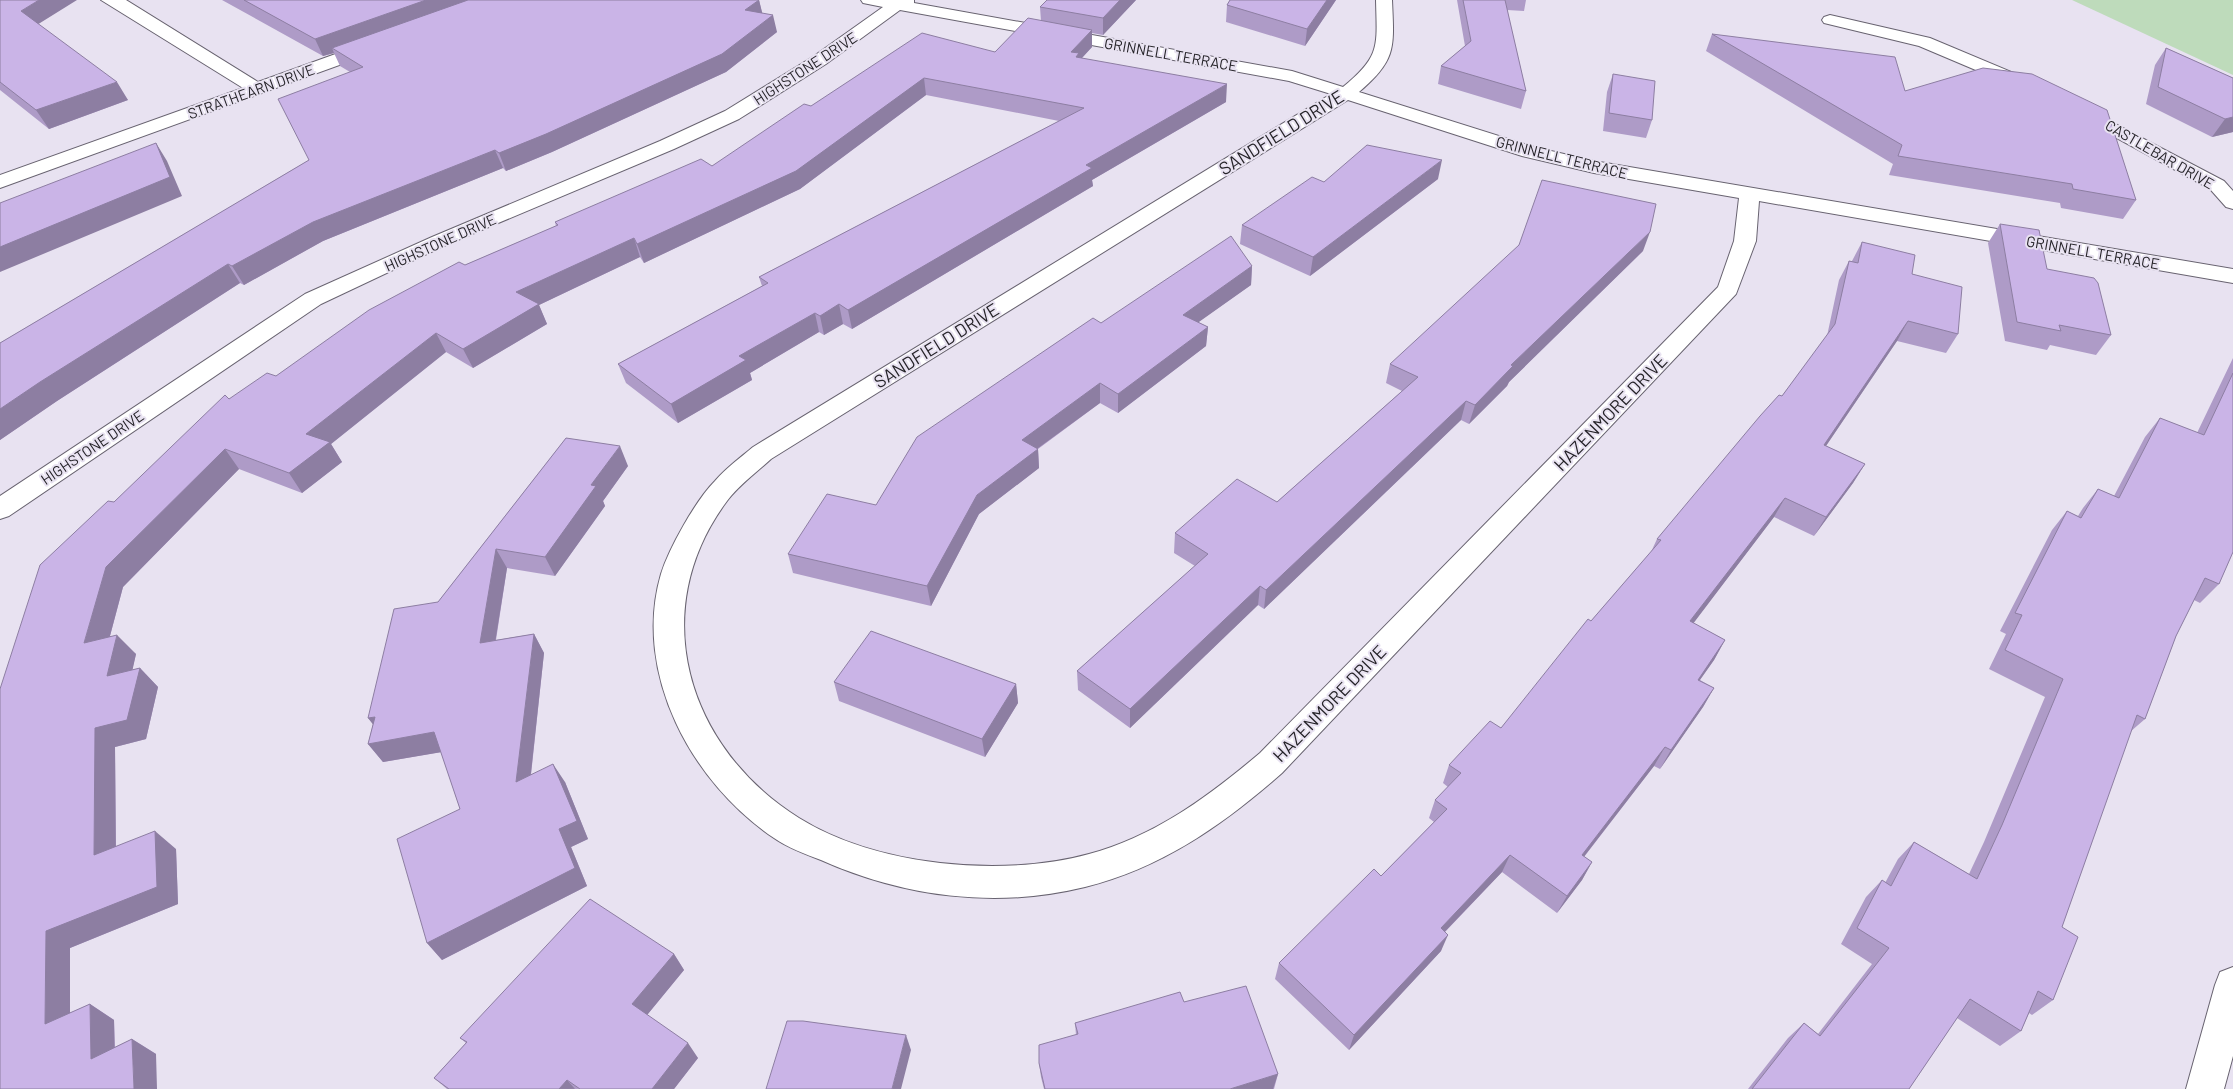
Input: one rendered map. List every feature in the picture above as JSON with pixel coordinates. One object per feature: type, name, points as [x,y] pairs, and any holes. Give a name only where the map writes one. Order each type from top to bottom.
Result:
[{"type":"street","points":[[109,0],[118,2],[256,89]]},
{"type":"street","name":"GRINNELL TERRACE","points":[[869,0],[903,3],[1292,76],[1529,152],[1594,167],[1749,195],[2233,276]]},
{"type":"street","name":"SANDFIELD DRIVE","points":[[738,789],[706,751],[684,707],[669,658],[670,607],[675,574],[695,532],[721,490],[762,453],[1346,93],[1375,70],[1386,50],[1384,0]]},
{"type":"street","name":"HIGHSTONE DRIVE","points":[[0,509],[313,299],[439,241],[667,145],[732,115],[820,60],[903,3]]},
{"type":"street","points":[[1830,20],[1924,42],[1995,70],[2048,95]]},
{"type":"street","name":"STRATHEARN DRIVE","points":[[0,182],[392,40]]},
{"type":"street","name":"CASTLEBAR DRIVE","points":[[2065,103],[2100,120],[2217,185],[2233,202]]},
{"type":"street","name":"HAZENMORE DRIVE","points":[[738,789],[785,827],[836,853],[898,873],[960,882],[1018,881],[1072,874],[1122,860],[1175,837],[1225,803],[1271,764],[1728,290],[1745,241],[1749,195]]},
{"type":"street","points":[[2205,1089],[2233,985]]},
{"type":"green space","points":[[2072,0],[2233,0],[2233,75]]},
{"type":"building","points":[[0,0],[39,0],[21,11],[117,82],[36,110],[0,82]]},
{"type":"building","points":[[244,0],[426,0],[315,39]]},
{"type":"building","points":[[468,0],[759,0],[745,10],[773,15],[722,54],[546,134],[499,153],[495,150],[313,222],[232,266],[228,264],[0,409],[0,343],[309,160],[278,99],[363,67],[332,48]]},
{"type":"building","points":[[1047,0],[1120,0],[1103,18],[1040,7]]},
{"type":"building","points":[[1230,0],[1327,0],[1307,29],[1227,5]]},
{"type":"building","points":[[1463,0],[1505,0],[1526,91],[1441,66],[1471,41]]},
{"type":"building","points":[[1028,18],[1092,30],[1071,52],[1079,53],[1076,57],[1227,84],[1086,165],[1092,168],[848,310],[839,304],[820,316],[815,313],[739,356],[746,360],[671,404],[618,364],[768,283],[759,277],[1084,108],[924,78],[796,171],[637,244],[634,238],[516,292],[539,304],[463,349],[436,333],[306,434],[330,442],[289,473],[225,449],[106,567],[84,643],[117,635],[107,676],[140,668],[127,720],[95,728],[94,855],[155,831],[157,887],[46,931],[45,1024],[90,1004],[91,1059],[132,1039],[134,1089],[0,1089],[0,689],[40,565],[108,501],[114,502],[225,395],[229,399],[267,373],[276,376],[369,310],[459,262],[465,265],[558,225],[555,222],[701,159],[712,166],[804,104],[811,106],[922,33],[995,52]]},
{"type":"building","points":[[1712,34],[1895,57],[1905,91],[1983,68],[2032,74],[2107,110],[2136,200],[2073,189],[2072,184],[1898,156],[1902,145]]},
{"type":"building","points":[[2166,48],[2233,78],[2233,117],[2225,119],[2158,87]]},
{"type":"building","points":[[1613,74],[1655,81],[1652,120],[1609,113]]},
{"type":"building","points":[[156,143],[170,177],[0,247],[0,203]]},
{"type":"building","points":[[1367,145],[1442,160],[1313,257],[1242,225],[1312,177],[1324,182]]},
{"type":"building","points":[[1542,180],[1656,204],[1650,232],[1511,365],[1513,366],[1475,405],[1466,401],[1266,590],[1260,586],[1130,709],[1077,671],[1208,554],[1175,533],[1237,479],[1277,502],[1418,377],[1390,364],[1519,245]]},
{"type":"building","points":[[2000,224],[2039,230],[2047,269],[2094,278],[2098,283],[2111,335],[2059,325],[2061,331],[2017,322]]},
{"type":"building","points":[[1231,236],[1252,266],[1183,315],[1208,327],[1118,394],[1100,383],[1022,440],[1038,449],[977,495],[927,586],[788,554],[827,494],[876,505],[917,437],[1093,318],[1101,323]]},
{"type":"building","points":[[1862,242],[1915,255],[1912,274],[1962,287],[1958,334],[1908,321],[1824,445],[1865,464],[1826,517],[1785,498],[1690,621],[1725,640],[1698,680],[1714,688],[1671,750],[1665,747],[1582,855],[1592,862],[1567,896],[1510,855],[1441,928],[1448,935],[1354,1035],[1279,963],[1374,869],[1381,876],[1447,809],[1435,800],[1461,773],[1449,765],[1490,721],[1501,728],[1588,619],[1591,621],[1661,540],[1657,539],[1760,416],[1779,395],[1782,396],[1835,324],[1849,261],[1858,263]]},
{"type":"building","points":[[2233,373],[2233,552],[2219,584],[2205,578],[2176,636],[2145,719],[2137,715],[2062,927],[2078,937],[2053,1000],[2038,991],[2021,1031],[1970,999],[1909,1089],[1752,1089],[1804,1023],[1820,1036],[1889,948],[1857,928],[1882,880],[1891,886],[1914,842],[1977,879],[2002,825],[2063,679],[2005,650],[2022,615],[2015,613],[2067,511],[2081,518],[2098,489],[2119,498],[2160,418],[2204,435]]},
{"type":"building","points":[[566,438],[620,446],[591,485],[596,486],[545,557],[496,549],[480,643],[534,634],[516,782],[553,764],[577,821],[559,829],[575,868],[427,943],[397,839],[460,809],[434,732],[368,744],[375,717],[368,718],[394,609],[438,602]]},
{"type":"building","points":[[871,631],[1016,684],[982,739],[834,682]]},
{"type":"building","points":[[590,899],[674,954],[632,1004],[688,1043],[652,1089],[580,1089],[567,1080],[559,1089],[449,1089],[434,1078],[467,1042],[460,1038]]},
{"type":"building","points":[[1246,986],[1278,1074],[1230,1089],[1045,1089],[1039,1063],[1039,1045],[1078,1034],[1075,1023],[1180,992],[1184,1002]]},
{"type":"building","points":[[787,1021],[803,1021],[906,1035],[892,1089],[766,1089]]}]
